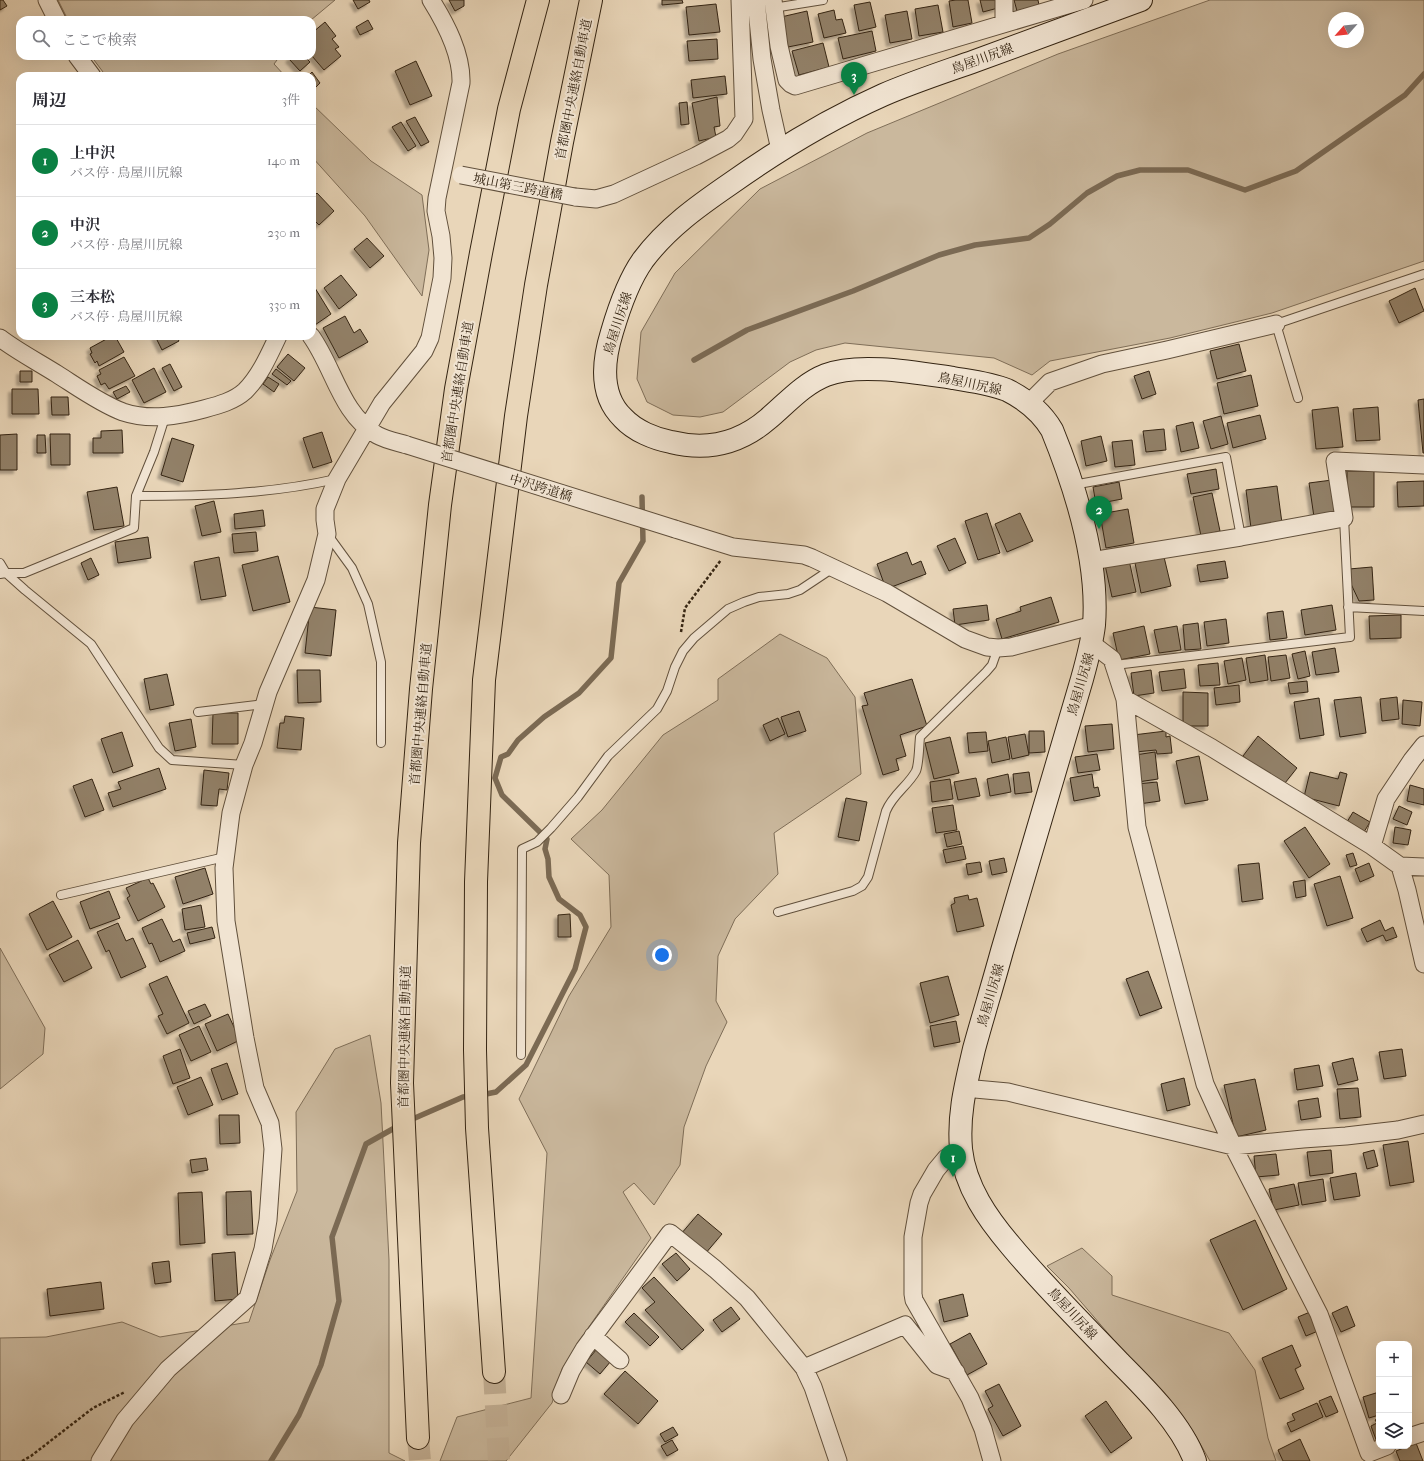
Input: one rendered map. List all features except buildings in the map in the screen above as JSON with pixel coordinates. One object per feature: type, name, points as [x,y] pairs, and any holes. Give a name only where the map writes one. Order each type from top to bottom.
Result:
[{"type":"highway","name":"首都圏中央連絡自動車道","points":[[418,1438],[402,1083],[410,835],[421,689],[440,505],[456,389],[509,109],[538,0]]},
{"type":"highway","name":"首都圏中央連絡自動車道","points":[[494,1372],[477,1128],[475,1050],[476,882],[484,680],[516,416],[536,285],[562,142],[591,0]]},
{"type":"main road","name":"鳥屋川尻線","points":[[1136,1],[884,95],[841,116],[780,150],[681,220],[655,245],[636,270],[627,290],[616,320],[605,359],[604,375],[608,394],[613,406],[623,419],[641,431],[667,441],[699,446],[719,444],[737,439],[753,431],[798,391],[814,381],[830,374],[848,370],[866,369],[913,373],[988,384],[1009,391],[1028,404],[1048,423],[1052,430],[1072,486],[1091,561],[1093,588],[1092,634],[1082,679],[980,1028],[964,1088],[961,1105],[960,1126],[961,1152],[970,1181],[987,1216],[1012,1248],[1152,1397],[1179,1431],[1188,1445],[1195,1461]]},
{"type":"street","points":[[47,0],[55,16]]},
{"type":"street","points":[[100,1461],[125,1420],[168,1369],[248,1298],[263,1249],[268,1220],[273,1149],[270,1124],[255,1088],[235,978],[226,921],[225,857],[231,813],[244,765],[253,743],[264,704],[316,580],[327,534],[325,520],[326,509],[337,479],[351,454],[368,429],[382,403],[424,351],[430,338],[442,278],[443,258],[441,236],[436,211],[437,198],[461,83],[459,60],[450,36],[431,0]]},
{"type":"street","name":"城山第三跨道橋","points":[[443,170],[462,176],[575,197],[596,199],[614,194],[696,156],[734,134],[744,119],[740,0]]},
{"type":"street","points":[[756,0],[763,66],[780,150]]},
{"type":"street","points":[[1004,0],[1004,23]]},
{"type":"street","points":[[773,4],[779,46],[787,80],[795,86],[1084,0]]},
{"type":"street","points":[[80,60],[89,72]]},
{"type":"street","points":[[1028,404],[1050,382],[1102,364],[1276,324]]},
{"type":"street","points":[[0,338],[73,384],[123,412],[142,416],[165,417],[186,414],[233,400],[246,390],[258,375],[276,340]]},
{"type":"street","name":"中沢跨道橋","points":[[313,340],[318,347],[347,405],[358,421],[378,436],[733,547],[804,555],[834,567],[887,593],[965,639],[987,647],[998,648]]},
{"type":"street","points":[[1091,561],[1241,537],[1344,518],[1334,461],[1424,465]]},
{"type":"street","points":[[998,648],[1092,634],[1115,665],[1125,699],[1137,827],[1206,1084],[1233,1146],[1319,1314],[1369,1457],[1382,1449]]},
{"type":"street","points":[[1125,699],[1212,748],[1372,846],[1400,866],[1424,867]]},
{"type":"street","points":[[1372,846],[1386,799],[1424,745]]},
{"type":"street","points":[[1400,866],[1424,964]]},
{"type":"street","points":[[964,1088],[1008,1092],[1233,1146],[1346,1136],[1398,1130],[1424,1124]]},
{"type":"street","points":[[961,1152],[946,1158],[936,1170],[919,1203],[913,1237],[912,1289],[914,1300],[970,1398],[983,1429],[992,1461]]},
{"type":"street","points":[[561,1395],[571,1371],[593,1336],[670,1233],[715,1269],[747,1298],[804,1368],[813,1387],[838,1461]]},
{"type":"street","points":[[804,1368],[905,1325],[937,1365],[956,1372]]},
{"type":"street","points":[[593,1336],[620,1360]]},
{"type":"street","points":[[1412,1436],[1424,1432]]},
{"type":"lane","points":[[773,4],[824,0]]},
{"type":"lane","points":[[1298,398],[1276,324],[1424,274]]},
{"type":"lane","points":[[3,574],[18,574],[29,571],[134,528],[136,496],[154,452],[165,417]]},
{"type":"lane","points":[[1072,486],[1226,457],[1241,537]]},
{"type":"lane","points":[[136,496],[197,496],[247,492],[308,485],[337,479]]},
{"type":"lane","points":[[1115,665],[1350,637],[1344,518]]},
{"type":"lane","points":[[327,534],[352,568],[368,604],[381,662],[381,744]]},
{"type":"lane","points":[[0,563],[3,574],[92,644],[159,748],[172,760],[244,765]]},
{"type":"lane","points":[[521,1055],[522,849],[537,842],[551,828],[578,797],[608,756],[657,709],[667,691],[675,667],[683,651],[694,638],[728,609],[758,597],[788,594],[800,590],[834,567]]},
{"type":"lane","points":[[1348,607],[1424,610]]},
{"type":"lane","points":[[778,912],[853,891],[862,886],[868,878],[890,801],[910,780],[917,770],[920,737],[986,672],[992,665],[998,648]]},
{"type":"lane","points":[[198,712],[264,704]]},
{"type":"lane","points":[[61,895],[225,857]]},
{"type":"path","points":[[683,651],[680,635],[684,608],[725,556]]},
{"type":"path","points":[[22,1461],[31,1456],[93,1408],[127,1391]]},
{"type":"shaded area","points":[[58,0],[335,0],[316,16],[66,16]]},
{"type":"shaded area","points":[[1210,0],[1424,0],[1424,261],[1272,313],[1170,338],[1050,361],[1032,375],[994,358],[845,343],[816,350],[790,362],[723,412],[700,417],[673,415],[647,402],[637,379],[641,332],[675,273],[760,189],[867,133],[1058,54]]},
{"type":"shaded area","points":[[94,60],[277,60],[274,64],[281,72],[103,72]]},
{"type":"shaded area","points":[[316,108],[371,161],[422,195],[429,250],[422,296],[365,216],[316,161]]},
{"type":"shaded area","points":[[780,634],[827,658],[855,697],[861,774],[774,833],[778,874],[735,919],[718,956],[716,1001],[727,1022],[706,1066],[684,1127],[680,1165],[654,1205],[634,1183],[623,1192],[651,1238],[579,1341],[562,1369],[552,1403],[506,1461],[440,1461],[457,1417],[531,1398],[547,1153],[519,1099],[569,996],[611,927],[609,875],[571,839],[602,810],[663,735],[718,700],[718,679]]},
{"type":"shaded area","points":[[0,948],[45,1028],[43,1054],[0,1089]]},
{"type":"shaded area","points":[[370,1035],[381,1103],[389,1260],[389,1453],[405,1461],[0,1461],[0,1338],[46,1337],[122,1322],[160,1337],[249,1322],[270,1260],[297,1191],[296,1112],[335,1049]]},
{"type":"shaded area","points":[[1082,1248],[1112,1276],[1112,1295],[1229,1333],[1255,1370],[1268,1438],[1276,1461],[1210,1461],[1194,1433],[1069,1288],[1047,1266]]},
{"type":"waterway","points":[[694,360],[747,330],[853,291],[939,255],[975,245],[1029,238],[1050,224],[1087,193],[1117,176],[1140,170],[1188,170],[1245,190],[1296,171],[1405,95],[1424,74]]},
{"type":"waterway","points":[[481,1095],[496,1092],[526,1065],[575,969],[586,927],[580,915],[559,899],[549,877],[548,859],[545,849],[547,839],[502,795],[495,778],[501,757],[508,754],[518,740],[544,717],[579,693],[611,658],[619,583],[643,541],[642,497]]},
{"type":"waterway","points":[[408,1121],[463,1097],[472,1096]]},
{"type":"waterway","points":[[271,1461],[299,1415],[321,1365],[339,1301],[332,1237],[366,1144],[398,1126]]},
{"type":"tunnel","points":[[494,1372],[499,1461]]},
{"type":"tunnel","points":[[418,1438],[420,1461]]},
{"type":"place","name":"三本松","points":[[854,95]]},
{"type":"place","name":"中沢","points":[[1099,529]]},
{"type":"place","name":"上中沢","points":[[953,1177]]}]
